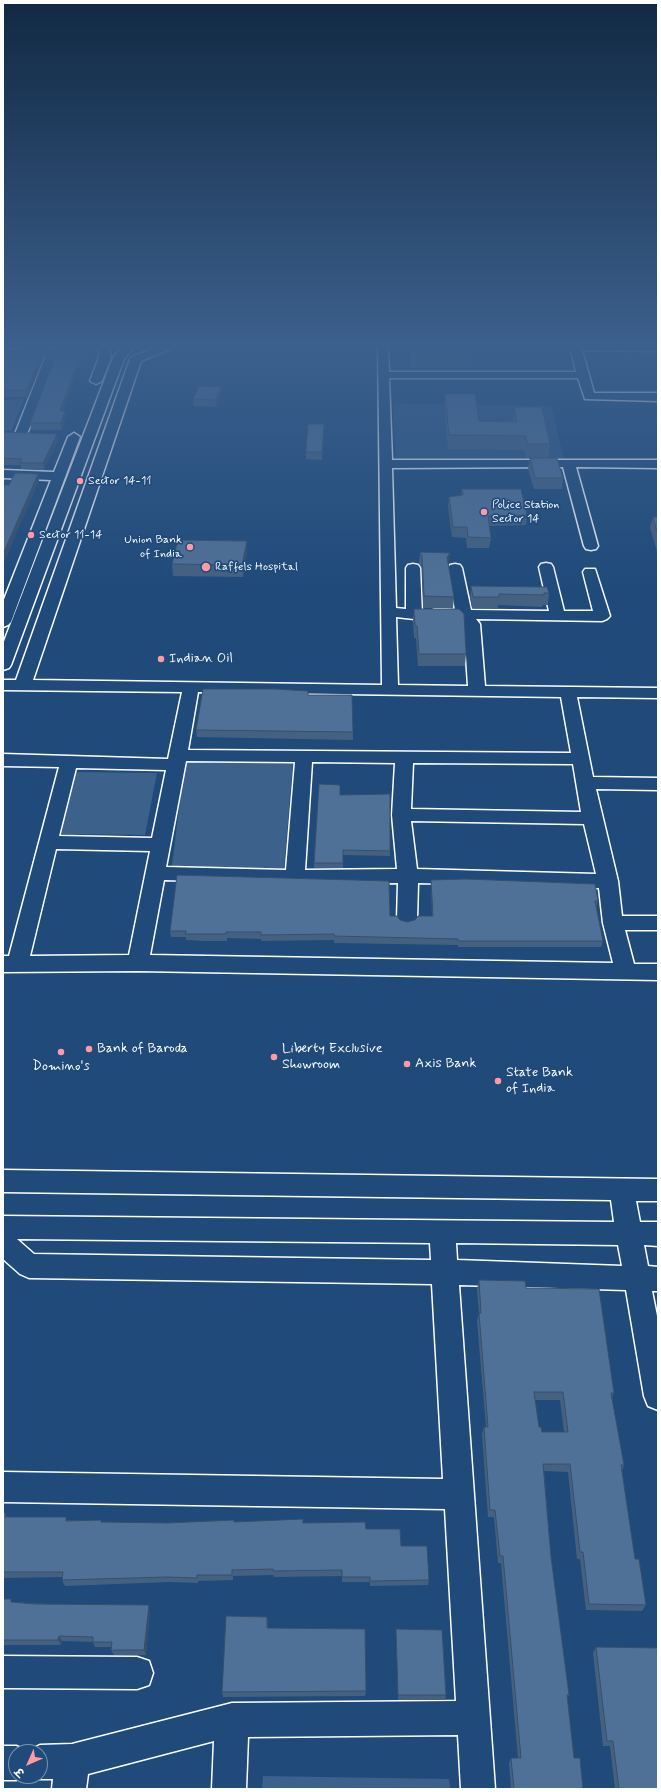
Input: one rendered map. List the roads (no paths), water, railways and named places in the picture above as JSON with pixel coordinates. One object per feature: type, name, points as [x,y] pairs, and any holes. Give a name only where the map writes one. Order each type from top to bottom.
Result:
[{"type":"street","points":[[17,430],[15,434],[37,434]]},
{"type":"street","points":[[3,665],[92,430]]},
{"type":"street","points":[[24,685],[112,430]]},
{"type":"street","points":[[385,430],[390,690]]},
{"type":"street","points":[[3,622],[77,431],[60,435]]},
{"type":"street","points":[[89,438],[109,438]]},
{"type":"street","points":[[569,463],[591,546]]},
{"type":"street","points":[[386,464],[658,464]]},
{"type":"street","points":[[5,477],[59,476]]},
{"type":"street","points":[[546,567],[558,616]]},
{"type":"street","points":[[413,568],[414,614]]},
{"type":"street","points":[[455,568],[467,591],[464,615],[472,624],[477,691]]},
{"type":"street","points":[[389,612],[464,615],[602,616],[590,572]]},
{"type":"street","points":[[537,592],[552,592]]},
{"type":"street","points":[[3,685],[658,693]]},
{"type":"street","points":[[138,964],[154,873],[191,687]]},
{"type":"street","points":[[568,692],[592,818],[608,882],[613,923],[625,971]]},
{"type":"street","points":[[295,877],[304,755]]},
{"type":"street","points":[[3,760],[69,762],[177,760],[304,755],[581,759]]},
{"type":"street","points":[[404,757],[401,815],[408,876],[407,920]]},
{"type":"street","points":[[69,762],[48,842],[10,964],[138,964],[658,972]]},
{"type":"street","points":[[586,783],[658,784]]},
{"type":"street","points":[[401,815],[592,818]]},
{"type":"street","points":[[48,842],[160,845]]},
{"type":"street","points":[[154,873],[295,877],[408,876],[608,882]]},
{"type":"street","points":[[613,923],[658,923]]},
{"type":"street","points":[[3,1181],[658,1190]]},
{"type":"street","points":[[621,1189],[628,1234],[647,1278],[658,1396]]},
{"type":"street","points":[[3,1226],[658,1234]]},
{"type":"street","points":[[442,1231],[478,1789]]},
{"type":"street","points":[[3,1242],[30,1266],[445,1272],[647,1278]]},
{"type":"street","points":[[3,1488],[459,1494]]},
{"type":"street","points":[[3,1672],[137,1673]]},
{"type":"street","points":[[60,1771],[232,1720],[474,1718]]},
{"type":"street","points":[[229,1789],[232,1720]]},
{"type":"place","name":"Sector 14-11","points":[[80,481]]},
{"type":"place","name":"Police Station Sector 14","points":[[484,512]]},
{"type":"place","name":"Sector 11-14","points":[[31,535]]},
{"type":"place","name":"Union Bank of India","points":[[190,547]]},
{"type":"place","name":"Raffels Hospital","points":[[206,567]]},
{"type":"place","name":"Indian Oil","points":[[161,659]]},
{"type":"place","name":"Bank of Baroda","points":[[89,1049]]},
{"type":"place","name":"Domino's","points":[[61,1052]]},
{"type":"place","name":"Liberty Exclusive Showroom","points":[[274,1057]]},
{"type":"place","name":"Axis Bank","points":[[407,1064]]},
{"type":"place","name":"State Bank of India","points":[[498,1081]]}]
